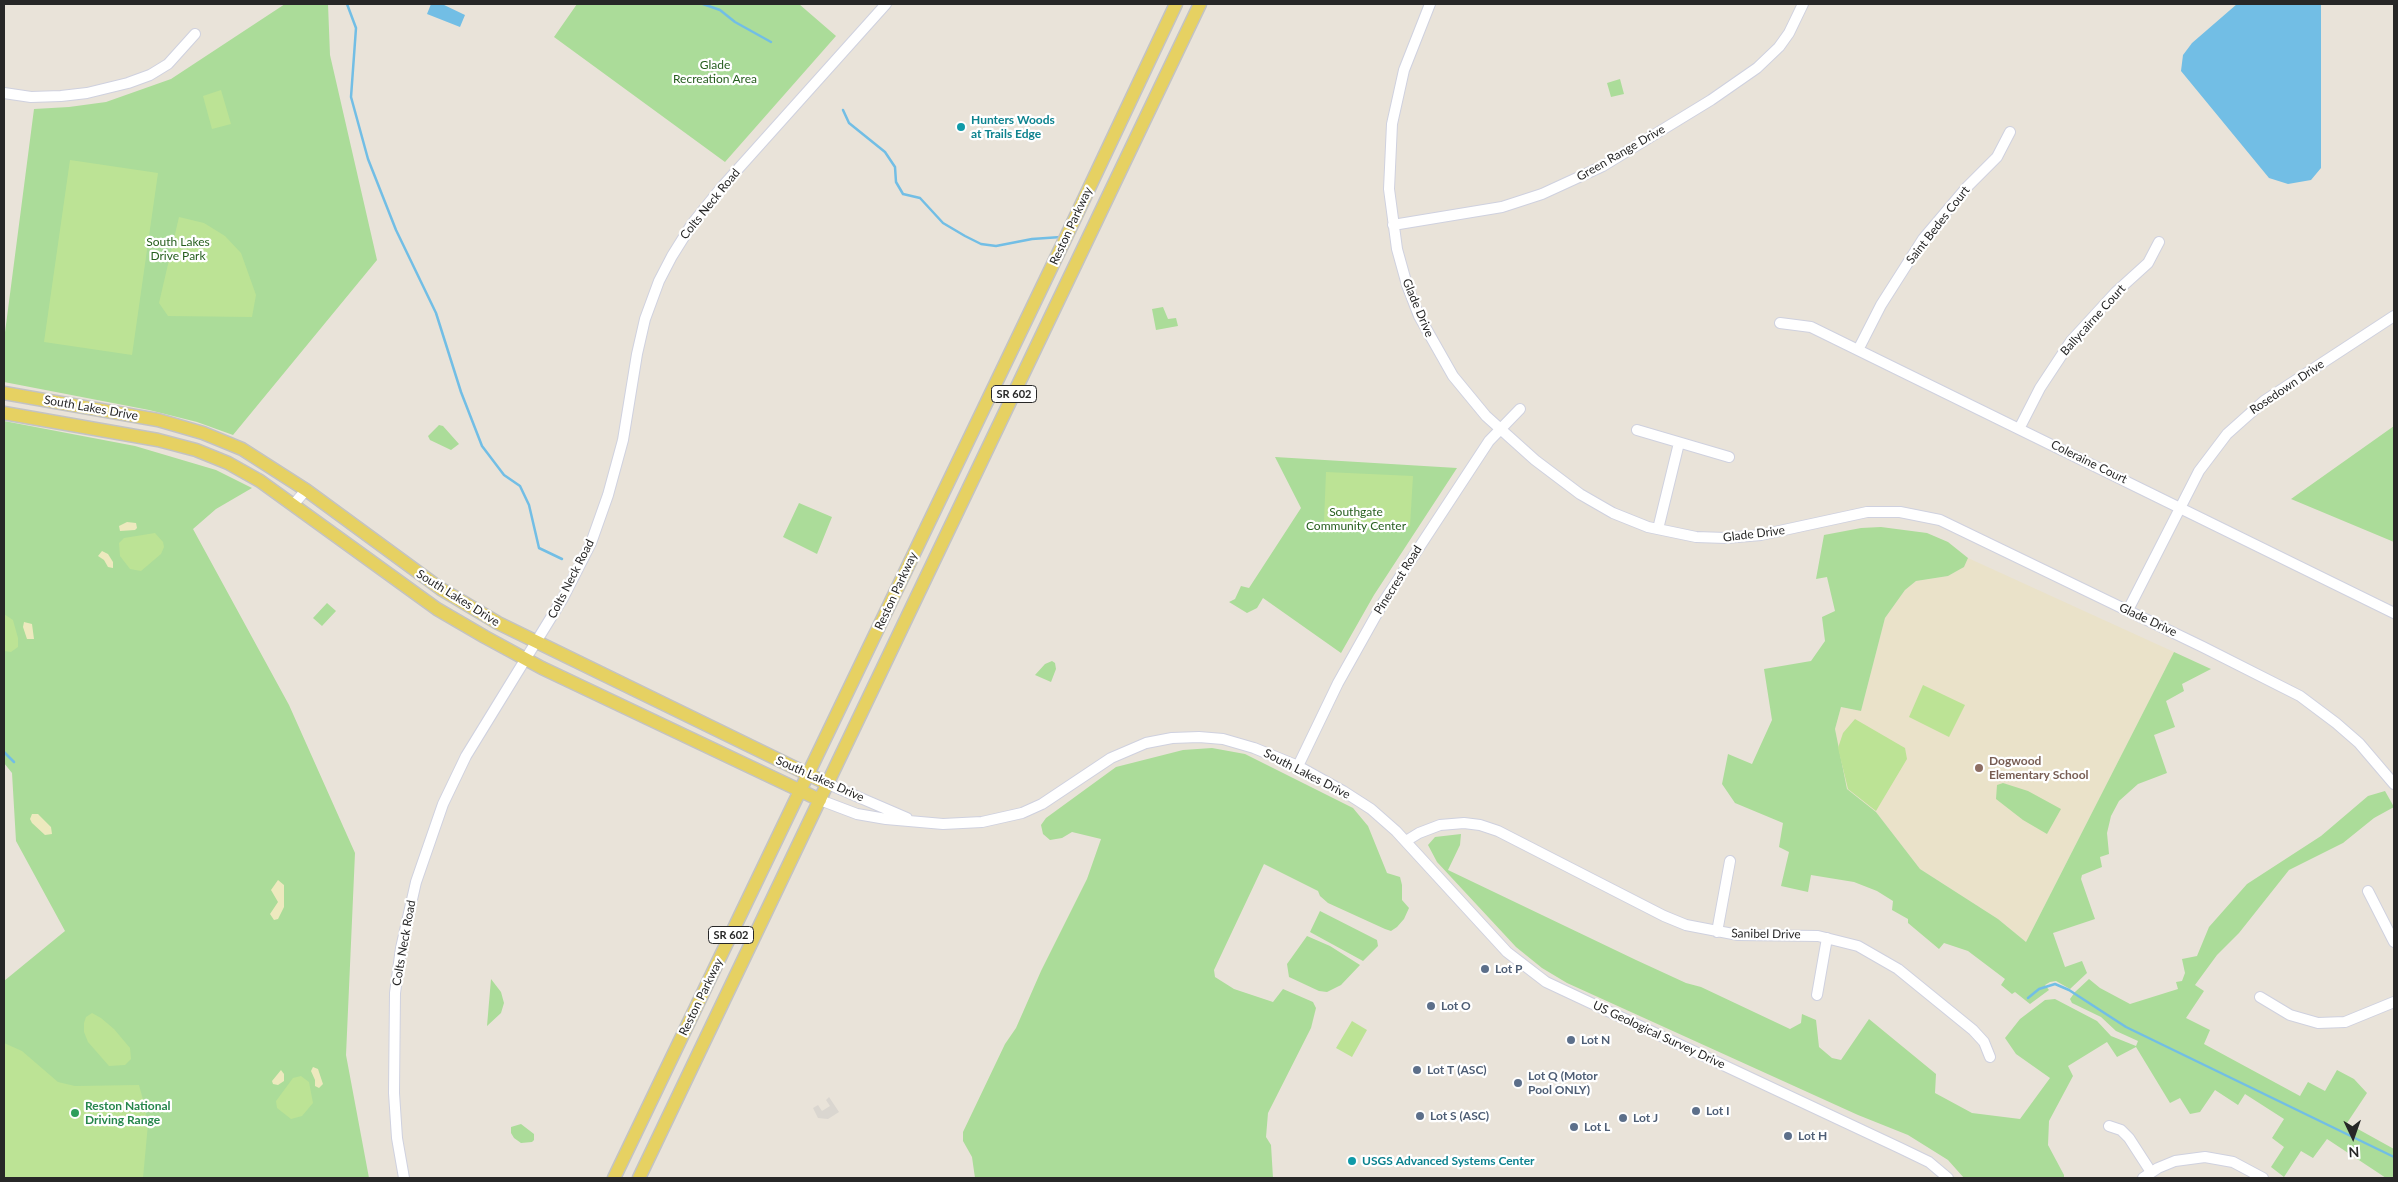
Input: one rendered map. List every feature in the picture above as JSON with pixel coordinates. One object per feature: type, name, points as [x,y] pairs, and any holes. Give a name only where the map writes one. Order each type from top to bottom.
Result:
[{"type":"main road","name":"Reston Parkway","points":[[614,1178],[1063,244],[1176,4]]},
{"type":"main road","name":"Reston Parkway","points":[[639,1178],[1200,4]]},
{"type":"main road","name":"South Lakes Drive","points":[[4,393],[158,420],[203,433],[260,459],[306,490],[441,589],[490,619],[828,784]]},
{"type":"main road","name":"South Lakes Drive","points":[[4,413],[139,436],[196,450],[242,471],[293,505],[437,609],[526,660],[820,800]]},
{"type":"street","name":"Colts Neck Road","points":[[404,1178],[396,1130],[392,1049],[395,994],[404,933],[422,863],[447,793],[470,748],[526,660],[578,571],[600,519],[622,440],[641,333],[654,294],[672,256],[692,224],[721,188],[886,4]]},
{"type":"street","name":"Glade Drive","points":[[1430,4],[1407,60],[1395,107],[1389,167],[1393,225],[1407,285],[1430,337],[1462,388],[1499,428],[1535,460],[1592,502],[1625,519],[1658,530],[1696,537],[1735,538],[1769,534],[1858,513],[1886,511],[1911,513],[1954,526],[2300,696],[2336,722],[2359,743],[2394,784]]},
{"type":"street","name":"Green Range Drive","points":[[1393,225],[1502,207],[1542,194],[1603,166],[1711,100],[1757,68],[1779,47],[1789,33],[1803,4]]},
{"type":"street","points":[[4,93],[31,97],[61,96],[87,93],[128,83],[150,75],[168,64],[194,34]]},
{"type":"street","name":"Saint Bedes Court","points":[[1858,350],[1891,288],[1923,239],[1967,187],[1997,157],[2010,132]]},
{"type":"street","name":"Ballycairne Court","points":[[2019,429],[2040,388],[2071,341],[2116,292],[2148,263],[2159,242]]},
{"type":"street","name":"Rosedown Drive","points":[[2128,610],[2210,454],[2239,421],[2264,401],[2394,316]]},
{"type":"street","name":"Coleraine Court","points":[[1780,323],[1811,327],[2394,613]]},
{"type":"street","name":"Pinecrest Road","points":[[1298,766],[1338,682],[1374,618],[1463,478],[1499,428],[1520,409]]},
{"type":"street","points":[[1637,430],[1729,457]]},
{"type":"street","points":[[1658,530],[1680,443]]},
{"type":"street","points":[[293,505],[306,490]]},
{"type":"street","name":"South Lakes Drive","points":[[820,800],[868,816],[961,824],[998,820],[1022,813],[1052,798],[1120,753],[1146,743],[1172,738],[1199,737],[1231,740],[1262,750],[1298,766],[1361,802],[1389,824],[1406,842]]},
{"type":"street","name":"South Lakes Drive","points":[[828,784],[915,820]]},
{"type":"street","name":"Sanibel Drive","points":[[1406,842],[1419,833],[1440,825],[1464,823],[1480,825],[1498,831],[1664,916],[1697,928],[1746,936],[1808,935],[1827,938],[1868,951],[1898,969],[1980,1037],[1990,1057]]},
{"type":"street","name":"US Geological Survey Drive","points":[[1406,842],[1507,952],[1546,982],[1929,1162],[1948,1178]]},
{"type":"street","points":[[1717,932],[1730,861]]},
{"type":"street","points":[[2368,891],[2394,942]]},
{"type":"street","points":[[1816,994],[1827,938]]},
{"type":"street","points":[[2260,997],[2290,1015],[2318,1023],[2345,1022],[2394,1002]]},
{"type":"street","points":[[2109,1126],[2121,1130],[2129,1138],[2147,1175],[2175,1161],[2205,1157],[2233,1162],[2264,1178]]},
{"type":"shaded area","name":"Dogwood Elementary School","points":[[1968,558],[2174,652],[2026,942],[1998,919],[1920,869],[1876,812],[1847,789],[1835,729],[1841,707],[1861,711],[1885,618],[1905,590],[1916,581],[1948,576],[1964,567]]},
{"type":"shaded area","points":[[829,1097],[839,1112],[828,1119],[818,1118],[813,1108],[818,1105],[822,1111],[830,1106],[826,1100]]},
{"type":"green space","name":"South Lakes Drive Park","points":[[285,4],[328,4],[330,55],[377,260],[233,435],[197,422],[149,410],[4,382],[4,340],[34,109],[106,102],[171,79]]},
{"type":"green space","name":"Glade Recreation Area","points":[[577,4],[799,4],[836,36],[725,162],[554,37]]},
{"type":"green space","points":[[1620,79],[1624,94],[1611,97],[1607,83]]},
{"type":"green space","points":[[221,90],[231,124],[212,129],[203,96]]},
{"type":"green space","points":[[70,160],[158,173],[132,355],[44,342]]},
{"type":"green space","points":[[179,217],[204,223],[225,236],[241,253],[256,295],[252,317],[168,316],[159,303]]},
{"type":"green space","points":[[1163,307],[1168,319],[1176,318],[1178,326],[1156,330],[1152,309]]},
{"type":"green space","points":[[4,421],[135,446],[216,470],[252,488],[216,509],[193,529],[289,705],[355,853],[346,1055],[369,1178],[4,1178],[4,981],[65,931],[16,841],[12,773],[4,763]]},
{"type":"green space","points":[[439,425],[443,426],[459,444],[451,450],[430,440],[428,436]]},
{"type":"green space","points":[[2394,426],[2394,542],[2291,499]]},
{"type":"green space","name":"Southgate Community Center","points":[[1275,457],[1457,468],[1374,595],[1341,653],[1263,598],[1257,608],[1247,613],[1229,602],[1235,599],[1241,586],[1249,588],[1301,508]]},
{"type":"green space","points":[[1326,472],[1413,476],[1410,526],[1324,522]]},
{"type":"green space","points":[[799,503],[832,517],[817,554],[783,537]]},
{"type":"green space","points":[[1881,527],[1927,533],[1948,542],[1968,558],[1964,567],[1948,576],[1916,581],[1905,590],[1885,618],[1861,711],[1841,707],[1835,729],[1847,789],[1876,812],[1920,869],[1998,919],[2026,942],[2174,652],[2211,669],[2182,684],[2184,691],[2166,701],[2175,727],[2154,735],[2167,773],[2138,784],[2119,801],[2111,816],[2107,833],[2109,854],[2100,857],[2102,867],[2082,875],[2081,879],[2095,919],[2053,933],[2065,967],[2082,961],[2087,973],[2070,989],[2056,981],[2050,982],[2045,985],[2049,990],[2030,1004],[2015,992],[2012,994],[2001,985],[2005,979],[1968,951],[1944,943],[1939,949],[1908,923],[1908,919],[1892,910],[1893,901],[1877,891],[1854,882],[1811,875],[1808,892],[1781,886],[1789,852],[1779,847],[1783,823],[1735,803],[1722,784],[1728,754],[1752,764],[1772,720],[1764,669],[1811,661],[1825,641],[1822,617],[1835,611],[1827,577],[1816,579],[1824,535],[1861,528]]},
{"type":"green space","points":[[155,533],[163,542],[164,547],[161,554],[141,571],[130,569],[120,556],[119,543],[124,538]]},
{"type":"green space","points":[[327,603],[336,611],[322,626],[313,618]]},
{"type":"green space","points":[[4,614],[13,620],[18,638],[18,647],[11,652],[4,651]]},
{"type":"green space","points":[[1052,661],[1055,663],[1056,669],[1051,682],[1035,675],[1045,664]]},
{"type":"green space","points":[[1923,685],[1965,705],[1949,737],[1909,717]]},
{"type":"green space","points":[[1855,719],[1905,748],[1907,759],[1876,811],[1848,789],[1838,748],[1843,733]]},
{"type":"green space","points":[[1212,748],[1245,754],[1353,808],[1368,826],[1387,873],[1400,877],[1402,900],[1409,908],[1404,919],[1391,931],[1328,903],[1320,896],[1318,891],[1264,864],[1214,970],[1215,977],[1234,989],[1273,1002],[1283,989],[1313,1002],[1316,1008],[1311,1028],[1268,1113],[1266,1137],[1271,1145],[1273,1178],[975,1178],[972,1157],[963,1141],[963,1132],[1005,1044],[1016,1028],[1041,971],[1087,879],[1101,839],[1072,832],[1062,838],[1050,840],[1043,834],[1041,825],[1046,818],[1116,767],[1183,750]]},
{"type":"green space","points":[[2003,783],[2028,791],[2061,809],[2047,834],[2023,820],[1996,799],[1997,785]]},
{"type":"green space","points":[[2385,791],[2394,807],[2374,818],[2343,843],[2289,870],[2239,933],[2217,955],[2195,985],[2204,991],[2186,1018],[2210,1030],[2204,1044],[2300,1096],[2308,1082],[2325,1091],[2337,1070],[2354,1079],[2367,1093],[2347,1123],[2394,1149],[2394,1178],[2386,1178],[2327,1139],[2313,1158],[2301,1151],[2284,1177],[2271,1167],[2284,1147],[2272,1138],[2284,1119],[2245,1094],[2238,1105],[2215,1090],[2200,1112],[2190,1114],[2180,1098],[2170,1103],[2136,1047],[2117,1057],[2107,1042],[2068,1066],[2073,1076],[2049,1121],[2048,1145],[2064,1178],[1964,1178],[1948,1160],[1908,1135],[1858,1115],[1567,983],[1542,968],[1516,947],[1437,862],[1428,845],[1435,837],[1461,834],[1460,845],[1448,870],[1636,960],[1686,983],[1701,987],[1790,1029],[1801,1023],[1802,1014],[1816,1020],[1819,1047],[1832,1058],[1841,1060],[1869,1019],[1936,1074],[1935,1093],[1972,1113],[2020,1119],[2050,1078],[2016,1054],[2005,1038],[2020,1019],[2045,1000],[2055,999],[2097,1021],[2111,1036],[2136,1046],[2138,1041],[2116,1031],[2101,1017],[2072,1003],[2070,999],[2075,992],[2089,979],[2100,988],[2130,1004],[2178,989],[2176,982],[2182,981],[2185,973],[2182,959],[2197,956],[2209,927],[2247,884],[2321,836],[2368,796]]},
{"type":"green space","points":[[1320,911],[1377,940],[1378,946],[1363,961],[1310,932]]},
{"type":"green space","points":[[1307,936],[1330,946],[1360,965],[1341,985],[1327,992],[1319,991],[1289,977],[1287,964]]},
{"type":"green space","points":[[491,979],[501,992],[504,1003],[501,1013],[487,1026]]},
{"type":"green space","points":[[92,1013],[114,1029],[130,1048],[131,1059],[125,1065],[109,1066],[88,1042],[84,1032],[84,1023],[86,1017]]},
{"type":"green space","points":[[1352,1021],[1367,1030],[1352,1057],[1336,1048]]},
{"type":"green space","name":"Reston National Driving Range","points":[[4,1043],[22,1051],[58,1082],[75,1086],[139,1085],[148,1124],[143,1178],[4,1178]]},
{"type":"green space","points":[[301,1076],[309,1082],[313,1103],[302,1116],[291,1119],[277,1108],[276,1101],[293,1078]]},
{"type":"green space","points":[[521,1124],[534,1134],[532,1142],[521,1143],[514,1138],[511,1133],[511,1127]]},
{"type":"sand","points":[[127,522],[136,523],[137,528],[135,530],[120,531],[119,526]]},
{"type":"sand","points":[[102,551],[108,554],[113,562],[113,568],[108,567],[104,560],[98,556]]},
{"type":"sand","points":[[24,622],[32,624],[34,639],[27,639],[23,627]]},
{"type":"sand","points":[[32,814],[38,814],[51,827],[52,834],[45,835],[32,823],[30,819]]},
{"type":"sand","points":[[278,880],[284,885],[284,907],[278,919],[274,920],[270,914],[278,902],[271,890]]},
{"type":"sand","points":[[313,1067],[318,1069],[323,1084],[319,1088],[315,1086],[315,1080],[311,1071]]},
{"type":"sand","points":[[281,1070],[284,1074],[284,1081],[278,1085],[273,1084],[272,1081]]},
{"type":"water","points":[[431,4],[442,4],[465,15],[460,27],[427,14]]},
{"type":"water","points":[[2237,4],[2321,4],[2321,168],[2311,180],[2288,184],[2269,178],[2181,71],[2183,55],[2192,43]]},
{"type":"waterway","points":[[347,4],[356,28],[351,97],[368,159],[396,230],[436,313],[461,392],[482,446],[504,475],[520,486],[529,505],[539,548],[562,559]]},
{"type":"waterway","points":[[703,4],[720,10],[735,22],[771,42]]},
{"type":"waterway","points":[[843,110],[849,123],[885,152],[895,167],[896,182],[903,194],[920,198],[943,223],[965,236],[981,244],[996,246],[1032,239],[1061,237]]},
{"type":"waterway","points":[[4,752],[14,762]]},
{"type":"waterway","points":[[2028,998],[2039,989],[2055,984],[2069,990],[2126,1027],[2394,1157]]},
{"type":"place","name":"Hunters Woods at Trails Edge","points":[[961,127]]},
{"type":"place","name":"Dogwood Elementary School","points":[[1979,768]]},
{"type":"place","name":"Lot P","points":[[1485,969]]},
{"type":"place","name":"Lot O","points":[[1431,1006]]},
{"type":"place","name":"Lot N","points":[[1571,1040]]},
{"type":"place","name":"Lot T (ASC)","points":[[1417,1070]]},
{"type":"place","name":"Lot Q (Motor Pool ONLY)","points":[[1518,1083]]},
{"type":"place","name":"Lot I","points":[[1696,1111]]},
{"type":"place","name":"Reston National Driving Range","points":[[75,1113]]},
{"type":"place","name":"Lot S (ASC)","points":[[1420,1116]]},
{"type":"place","name":"Lot J","points":[[1623,1118]]},
{"type":"place","name":"Lot L","points":[[1574,1127]]},
{"type":"place","name":"Lot H","points":[[1788,1136]]},
{"type":"place","name":"USGS Advanced Systems Center","points":[[1352,1161]]}]
